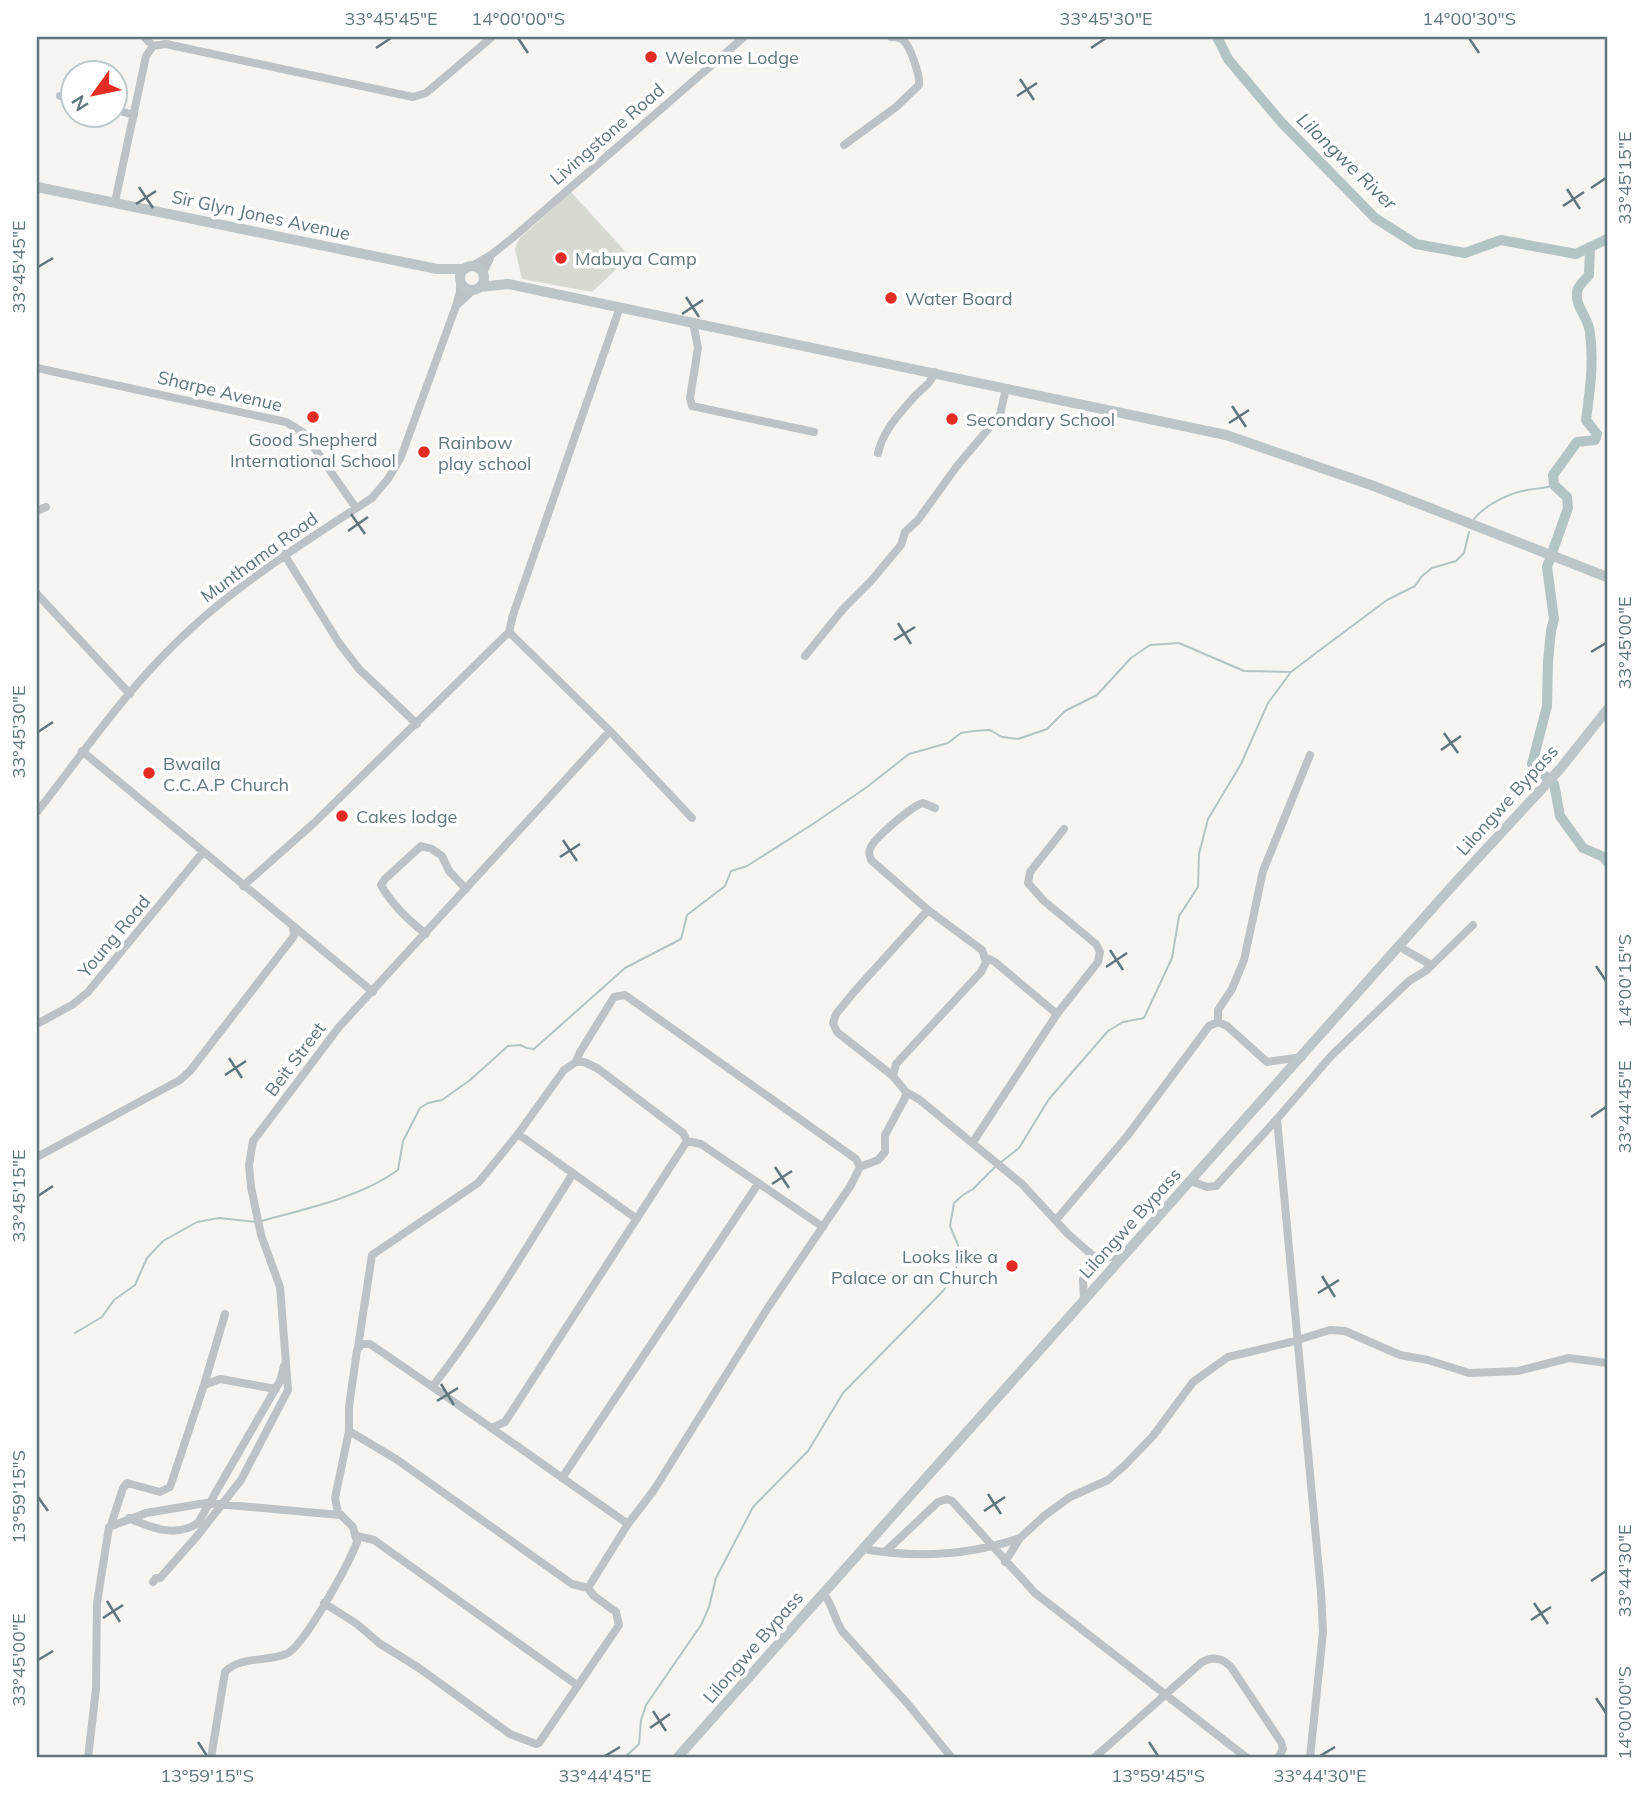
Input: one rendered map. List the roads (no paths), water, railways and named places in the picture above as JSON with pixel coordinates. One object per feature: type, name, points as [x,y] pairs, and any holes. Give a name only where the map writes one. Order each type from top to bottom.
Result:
[{"type":"main road","name":"Sir Glyn Jones Avenue","points":[[37,187],[437,269]]},
{"type":"main road","points":[[460,284],[459,275],[468,268]]},
{"type":"main road","points":[[437,269],[478,268],[508,284],[1226,435],[1265,447],[1604,579]]},
{"type":"main road","points":[[437,269],[465,289],[508,284]]},
{"type":"main road","points":[[476,288],[485,279],[483,273]]},
{"type":"main road","name":"Lilongwe Bypass","points":[[677,1758],[1454,884],[1560,769],[1607,710]]},
{"type":"street","points":[[145,37],[153,46]]},
{"type":"street","points":[[115,202],[146,56],[153,46],[166,44],[413,97],[426,93],[492,37]]},
{"type":"street","name":"Livingstone Road","points":[[468,268],[491,255],[744,37]]},
{"type":"street","points":[[844,145],[896,107],[919,85],[918,71],[905,44],[901,38],[891,37]]},
{"type":"street","points":[[130,114],[134,115]]},
{"type":"street","name":"Livingstone Road","points":[[483,273],[491,255]]},
{"type":"street","name":"Munthama Road","points":[[37,813],[82,751],[160,659],[191,629],[224,599],[284,554],[381,489],[401,457],[456,306],[460,284]]},
{"type":"street","name":"Munthama Road","points":[[456,306],[476,288]]},
{"type":"street","points":[[243,886],[288,848],[509,632],[620,307]]},
{"type":"street","points":[[693,322],[698,348],[690,398],[692,405],[814,432]]},
{"type":"street","name":"Sharpe Avenue","points":[[37,368],[286,422],[304,433],[356,508]]},
{"type":"street","points":[[878,453],[886,430],[915,395],[932,380],[935,372]]},
{"type":"street","points":[[805,656],[901,545],[905,532],[918,520],[957,466],[1000,415],[1006,388]]},
{"type":"street","points":[[37,511],[46,507]]},
{"type":"street","points":[[284,554],[339,643],[359,669],[417,724]]},
{"type":"street","points":[[37,594],[130,694]]},
{"type":"street","points":[[509,632],[610,731],[692,818]]},
{"type":"street","name":"Beit Street","points":[[153,1582],[160,1578],[223,1505],[253,1459],[288,1390],[280,1287],[256,1217],[251,1187],[250,1152],[253,1141],[339,1027],[610,731]]},
{"type":"street","points":[[82,751],[373,992]]},
{"type":"street","points":[[1218,1022],[1218,1010],[1232,989],[1244,960],[1263,871],[1310,755]]},
{"type":"street","points":[[934,808],[923,803],[912,808],[871,846],[871,860],[928,910],[982,950],[987,958],[1057,1014]]},
{"type":"street","points":[[973,1142],[1057,1014],[1100,957],[1096,944],[1044,901],[1028,883],[1030,872],[1063,829]]},
{"type":"street","points":[[426,934],[405,918],[387,896],[381,885],[385,879],[421,846],[442,856],[449,871],[466,889]]},
{"type":"street","name":"Young Road","points":[[37,1024],[72,1005],[88,992],[203,852]]},
{"type":"street","points":[[928,910],[834,1018],[834,1027],[893,1076],[906,1092],[973,1142],[1029,1190],[1068,1234],[1095,1256],[1124,1256]]},
{"type":"street","points":[[1191,1181],[1207,1187],[1216,1186],[1331,1056],[1409,981],[1427,970],[1473,925]]},
{"type":"street","points":[[37,1157],[180,1080],[197,1062],[294,936],[293,926]]},
{"type":"street","points":[[1405,950],[1423,958],[1428,963],[1427,970]]},
{"type":"street","points":[[893,1076],[896,1064],[981,972],[987,958]]},
{"type":"street","points":[[576,1062],[614,997],[625,995],[856,1159],[860,1167]]},
{"type":"street","points":[[1218,1022],[1227,1026],[1264,1060],[1271,1063],[1302,1057]]},
{"type":"street","points":[[1056,1220],[1128,1135],[1205,1030],[1218,1022]]},
{"type":"street","points":[[211,1758],[225,1672],[237,1664],[286,1654],[293,1650],[307,1632],[353,1552],[357,1536],[353,1527],[340,1515],[335,1498],[349,1431],[349,1407],[372,1255],[471,1188],[519,1135],[564,1070],[576,1062],[584,1062],[597,1068],[683,1133],[687,1141]]},
{"type":"street","points":[[1271,1063],[1281,1080]]},
{"type":"street","points":[[588,1588],[628,1524],[654,1490],[860,1167],[884,1155],[885,1135],[906,1092]]},
{"type":"street","points":[[1278,1119],[1323,1632],[1310,1758]]},
{"type":"street","points":[[519,1135],[636,1219]]},
{"type":"street","points":[[687,1141],[701,1144],[823,1227]]},
{"type":"street","points":[[491,1428],[505,1422],[687,1141]]},
{"type":"street","points":[[433,1386],[485,1315],[503,1282],[572,1175]]},
{"type":"street","points":[[562,1478],[758,1184]]},
{"type":"street","points":[[1084,1301],[1083,1279],[1093,1265],[1095,1256]]},
{"type":"street","points":[[88,1758],[96,1689],[97,1603],[107,1532],[122,1488],[127,1483],[160,1492],[170,1487],[225,1314]]},
{"type":"street","points":[[1005,1562],[1020,1538],[1070,1497],[1108,1480],[1119,1470],[1153,1436],[1197,1378],[1227,1357],[1330,1330],[1345,1331],[1400,1356],[1428,1360],[1469,1373],[1518,1371],[1569,1358],[1607,1363]]},
{"type":"street","points":[[358,1347],[370,1344],[628,1524]]},
{"type":"street","points":[[128,1518],[155,1529],[184,1530],[198,1523],[276,1389],[284,1373],[286,1353]]},
{"type":"street","points":[[204,1385],[220,1380],[276,1389]]},
{"type":"street","points":[[324,1603],[510,1734],[530,1743],[539,1743],[619,1625],[616,1612],[594,1596],[588,1588],[572,1584],[396,1459],[349,1431]]},
{"type":"street","points":[[886,1552],[938,1502],[947,1499],[1035,1593],[1247,1758]]},
{"type":"street","points":[[111,1525],[164,1509],[211,1503],[340,1515]]},
{"type":"street","points":[[357,1536],[374,1540],[577,1685]]},
{"type":"street","points":[[863,1549],[951,1553],[1020,1538]]},
{"type":"street","points":[[823,1593],[831,1602],[836,1622],[842,1631],[907,1703],[949,1757]]},
{"type":"street","points":[[1094,1758],[1202,1662],[1217,1658],[1225,1661],[1281,1742],[1283,1749],[1278,1758]]},
{"type":"waterway","name":"Lilongwe River","points":[[1217,37],[1228,59],[1282,123],[1375,218],[1416,244],[1465,253],[1501,240],[1576,254],[1607,239]]},
{"type":"waterway","points":[[1590,247],[1589,275],[1579,287],[1577,297],[1589,328],[1592,355],[1586,420],[1597,434],[1595,440],[1577,442],[1553,475],[1554,485],[1567,497],[1568,508],[1547,567],[1554,619],[1548,661],[1547,706],[1532,764],[1554,784],[1560,816],[1583,848],[1604,857],[1607,862]]},
{"type":"waterway","points":[[1474,519],[1491,504],[1505,497],[1554,485]]},
{"type":"waterway","points":[[1000,1163],[1019,1148],[1049,1099],[1108,1031],[1123,1022],[1144,1018],[1172,958],[1179,916],[1198,887],[1199,854],[1208,819],[1241,764],[1268,703],[1291,672],[1387,600],[1415,586],[1432,568],[1456,561],[1464,553],[1469,532]]},
{"type":"waterway","points":[[261,1221],[350,1195],[398,1170],[403,1141],[420,1108],[442,1100],[470,1080],[508,1046],[520,1045],[534,1049],[625,968],[681,939],[687,915],[725,886],[731,871],[747,866],[813,824],[909,754],[948,743],[961,733],[990,730],[1002,737],[1018,739],[1047,729],[1065,711],[1097,695],[1131,658],[1150,645],[1179,643],[1244,671],[1291,672]]},
{"type":"waterway","points":[[624,1758],[639,1744],[641,1720],[646,1705],[701,1625],[709,1607],[716,1578],[753,1507],[808,1451],[843,1393],[954,1277],[958,1261],[958,1245],[950,1226],[954,1203],[995,1167]]},
{"type":"waterway","points":[[75,1333],[102,1317],[114,1300],[135,1285],[147,1258],[163,1241],[197,1222],[219,1218],[256,1222]]},
{"type":"place","name":"Welcome Lodge","points":[[651,57]]},
{"type":"place","name":"Mabuya Camp","points":[[561,258]]},
{"type":"place","name":"Water Board","points":[[891,298]]},
{"type":"place","name":"Good Shepherd International School","points":[[313,417]]},
{"type":"place","name":"Secondary School","points":[[952,419]]},
{"type":"place","name":"Rainbow play school","points":[[424,452]]},
{"type":"place","name":"Bwaila C.C.A.P Church","points":[[149,773]]},
{"type":"place","name":"Cakes lodge","points":[[342,816]]},
{"type":"place","name":"Looks like a Palace or an Church","points":[[1012,1266]]}]
